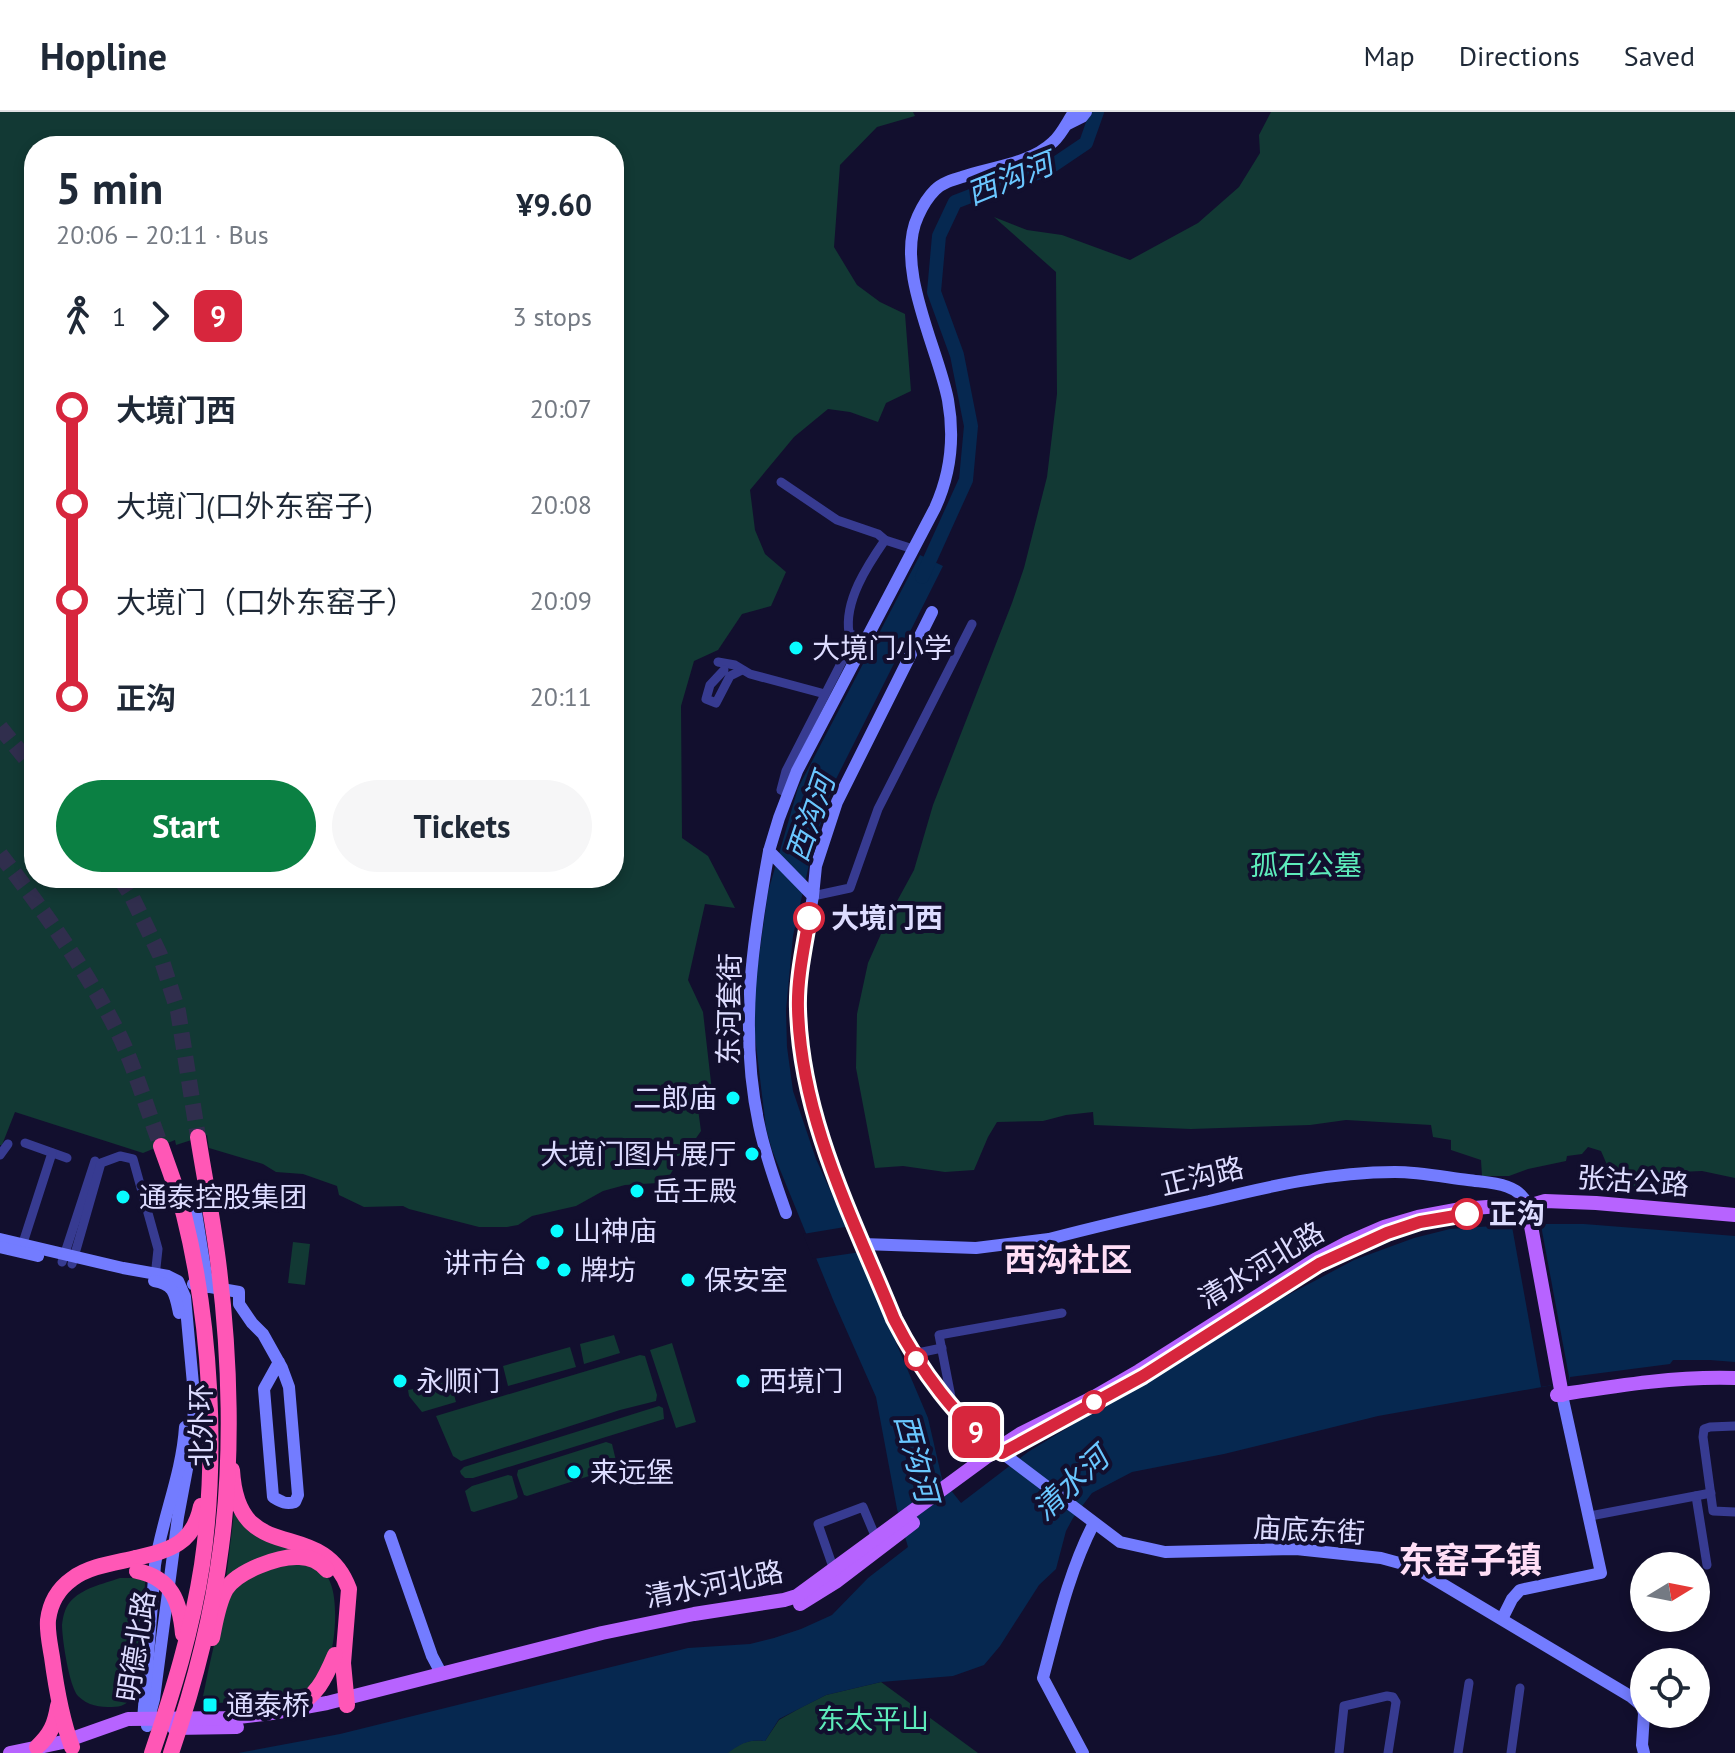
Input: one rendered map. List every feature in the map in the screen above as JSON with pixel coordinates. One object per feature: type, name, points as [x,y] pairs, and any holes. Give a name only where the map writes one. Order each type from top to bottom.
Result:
[{"type":"highway","name":"北外环","points":[[185,1710],[211,1610],[221,1546],[227,1472],[226,1341],[219,1269],[198,1137]]},
{"type":"highway","name":"北外环","points":[[152,1753],[175,1686],[202,1565],[210,1422],[209,1382],[194,1262],[186,1225],[161,1146]]},
{"type":"highway","points":[[74,1742],[63,1687],[56,1613],[62,1600],[84,1583],[120,1573],[180,1544],[194,1527],[204,1489],[204,1333]]},
{"type":"highway","points":[[226,1341],[232,1403],[233,1483],[239,1509],[249,1522],[267,1535],[309,1546],[326,1555],[338,1567],[349,1589],[342,1703]]},
{"type":"highway","points":[[171,1753],[185,1710],[204,1668],[228,1586],[254,1569],[281,1558],[312,1559],[334,1577],[341,1603],[335,1655],[342,1703]]},
{"type":"highway","points":[[41,1750],[54,1726],[58,1704],[48,1623],[52,1604],[71,1579],[85,1571],[136,1565],[158,1578],[175,1597],[181,1614],[184,1647]]},
{"type":"highway","points":[[292,1710],[320,1687],[335,1655]]},
{"type":"highway","points":[[57,1692],[74,1742]]},
{"type":"main road","name":"张沽公路","points":[[1525,1212],[1545,1201],[1735,1215]]},
{"type":"main road","name":"清水河北路","points":[[146,1721],[195,1729],[241,1727],[595,1643],[717,1618],[787,1609],[815,1596],[898,1528],[1004,1454],[1020,1434],[1128,1377],[1315,1260],[1384,1227],[1418,1217],[1461,1209],[1525,1212]]},
{"type":"main road","points":[[1525,1212],[1560,1390],[1735,1378]]},
{"type":"main road","name":"清水河北路","points":[[10,1753],[41,1750],[146,1721],[230,1718],[342,1703],[441,1673],[602,1633],[784,1600],[797,1596],[876,1538],[898,1528]]},
{"type":"street","name":"东河套街","points":[[786,1213],[758,1122],[750,1063],[750,976],[759,906],[788,793],[797,771],[860,639],[913,549],[942,492],[949,469],[950,417],[913,276],[913,228],[935,189],[948,181],[1025,159],[1053,142],[1071,120],[1082,117],[1086,112]]},
{"type":"street","points":[[781,482],[837,520],[913,549]]},
{"type":"street","points":[[788,793],[781,790],[786,771],[825,694],[860,639],[849,633],[848,622],[856,592],[871,560],[885,540]]},
{"type":"street","name":"庙底东街","points":[[932,612],[837,802],[809,892],[798,1007],[801,1053],[809,1100],[823,1146],[894,1319],[913,1354],[974,1431],[1120,1542],[1165,1552],[1281,1549],[1390,1560],[1414,1567],[1630,1696]]},
{"type":"street","points":[[773,856],[809,892],[850,888],[878,809],[972,624]]},
{"type":"street","points":[[742,670],[730,676],[716,703],[706,699],[721,666],[735,665],[765,678],[825,694]]},
{"type":"street","points":[[25,1143],[67,1158]]},
{"type":"street","points":[[0,1155],[8,1144]]},
{"type":"street","points":[[22,1248],[52,1153]]},
{"type":"street","points":[[68,1259],[101,1163],[120,1156],[133,1159],[158,1249],[155,1277]]},
{"type":"street","points":[[68,1259],[95,1161]]},
{"type":"street","name":"正沟路","points":[[864,1248],[976,1248],[1049,1239],[1265,1188],[1374,1173],[1399,1172],[1495,1183],[1512,1188],[1524,1197],[1525,1212]]},
{"type":"street","points":[[193,1194],[208,1287]]},
{"type":"street","points":[[0,1239],[22,1248],[155,1277],[175,1286],[190,1283],[239,1292],[239,1304],[263,1334],[279,1362],[289,1387],[298,1495],[295,1502],[289,1504],[273,1497],[264,1389],[279,1362]]},
{"type":"street","points":[[0,1247],[22,1248]]},
{"type":"street","name":"明德北路","points":[[146,1721],[154,1699],[178,1517],[193,1437],[185,1297],[175,1286]]},
{"type":"street","points":[[953,1406],[939,1335],[1062,1313]]},
{"type":"street","points":[[913,1354],[942,1348]]},
{"type":"street","points":[[1502,1619],[1520,1590],[1601,1573],[1566,1414],[1554,1401],[1560,1390]]},
{"type":"street","points":[[1735,1426],[1704,1429],[1703,1437],[1713,1511],[1735,1512]]},
{"type":"street","points":[[1590,1516],[1711,1493]]},
{"type":"street","points":[[1696,1496],[1705,1552]]},
{"type":"street","points":[[834,1570],[818,1524],[863,1507],[876,1538]]},
{"type":"street","points":[[1083,1753],[1043,1678],[1080,1550],[1094,1523]]},
{"type":"street","points":[[390,1536],[432,1656],[441,1673]]},
{"type":"street","points":[[1458,1753],[1469,1683]]},
{"type":"street","points":[[1511,1753],[1520,1688]]},
{"type":"street","points":[[1339,1753],[1344,1706],[1387,1696],[1393,1697],[1396,1702],[1388,1753]]},
{"type":"street","name":"庙底东街","points":[[1643,1728],[1644,1753]]},
{"type":"green space","points":[[0,112],[913,112],[915,116],[877,127],[840,165],[834,247],[857,285],[880,302],[905,314],[911,391],[886,403],[878,422],[850,412],[828,409],[794,437],[750,490],[755,530],[765,554],[786,572],[771,606],[742,614],[718,650],[694,661],[681,706],[682,838],[708,856],[735,908],[705,904],[688,980],[703,1012],[713,1100],[698,1109],[701,1131],[685,1154],[674,1157],[674,1168],[667,1180],[603,1191],[576,1206],[532,1216],[518,1225],[479,1227],[403,1206],[364,1207],[339,1195],[337,1186],[303,1174],[276,1172],[263,1164],[209,1148],[207,1135],[176,1145],[175,1140],[143,1153],[15,1112],[2,1145]]},
{"type":"green space","name":"孤石公墓","points":[[1271,112],[1735,112],[1735,1178],[1702,1171],[1655,1173],[1642,1194],[1621,1193],[1601,1151],[1588,1147],[1582,1154],[1567,1156],[1566,1161],[1509,1176],[1482,1176],[1481,1160],[1451,1150],[1451,1140],[1433,1137],[1431,1125],[1346,1120],[1310,1125],[1191,1129],[1094,1125],[1093,1112],[1043,1121],[997,1122],[974,1170],[945,1172],[903,1166],[875,1168],[856,1068],[857,1014],[868,963],[914,870],[933,805],[1024,568],[1047,477],[1057,394],[1056,272],[994,217],[1027,230],[1062,235],[1130,260],[1198,223],[1239,187],[1260,153],[1259,135]]},
{"type":"green space","points":[[293,1242],[310,1244],[305,1285],[288,1283]]},
{"type":"green space","points":[[614,1335],[620,1353],[584,1364],[580,1344]]},
{"type":"green space","points":[[672,1343],[696,1422],[676,1428],[650,1350]]},
{"type":"green space","points":[[570,1347],[576,1367],[508,1386],[503,1366]]},
{"type":"green space","points":[[645,1356],[656,1401],[461,1461],[453,1456],[436,1416]]},
{"type":"green space","points":[[450,1381],[456,1402],[422,1412],[409,1396],[408,1390]]},
{"type":"green space","points":[[659,1406],[663,1408],[664,1419],[473,1478],[465,1478],[461,1474],[464,1467]]},
{"type":"green space","points":[[606,1442],[612,1444],[617,1465],[614,1468],[524,1495],[518,1470]]},
{"type":"green space","points":[[512,1476],[516,1499],[471,1511],[465,1491]]},
{"type":"green space","points":[[234,1513],[258,1536],[306,1551],[226,1579]]},
{"type":"green space","points":[[301,1562],[323,1572],[334,1599],[332,1647],[320,1676],[306,1690],[293,1695],[235,1702],[202,1702],[216,1638],[234,1592],[241,1583],[255,1575]]},
{"type":"green space","points":[[120,1578],[145,1581],[140,1674],[133,1696],[127,1703],[115,1707],[99,1706],[82,1699],[75,1691],[67,1662],[62,1622],[70,1602],[80,1593]]},
{"type":"green space","name":"东太平山","points":[[881,1682],[978,1753],[727,1753],[745,1742],[765,1741],[779,1720],[826,1695]]},
{"type":"water","name":"清水河","points":[[920,555],[943,566],[834,783],[813,847],[793,936],[786,1010],[787,1047],[793,1091],[816,1159],[928,1418],[942,1479],[961,1503],[1028,1452],[1273,1303],[1354,1260],[1414,1238],[1450,1229],[1584,1224],[1735,1236],[1735,1362],[1673,1360],[1670,1364],[1570,1377],[1570,1382],[1378,1416],[1224,1454],[1132,1472],[1092,1493],[1066,1531],[1056,1569],[1039,1585],[1000,1646],[984,1665],[953,1676],[881,1682],[826,1695],[779,1719],[765,1741],[745,1743],[728,1753],[238,1753],[340,1734],[688,1648],[750,1644],[774,1638],[832,1615],[868,1578],[908,1547],[897,1509],[876,1397],[834,1302],[772,1150],[766,1128],[755,1037],[755,985],[768,892],[798,788]]},
{"type":"pier","points":[[1540,1220],[1570,1382],[1541,1387],[1511,1221]]},
{"type":"pier","points":[[851,1226],[861,1252],[813,1259],[803,1234]]},
{"type":"waterway","name":"西沟河","points":[[922,577],[966,480],[971,426],[957,355],[934,292],[939,236],[955,202],[1046,170],[1086,143],[1097,112]]},
{"type":"tunnel","points":[[0,727],[24,757]]},
{"type":"tunnel","points":[[0,854],[24,886]]},
{"type":"tunnel","points":[[26,888],[66,944],[109,1016],[122,1041],[161,1146]]},
{"type":"tunnel","points":[[126,888],[160,955],[178,1011],[198,1137]]},
{"type":"bus line","name":"9","points":[[809,918],[798,1007],[801,1053],[809,1100],[823,1146],[906,1342],[961,1416],[974,1431],[1002,1453],[1143,1376],[1319,1264],[1387,1233],[1420,1222],[1467,1214]]},
{"type":"place","name":"大境门小学","points":[[796,648]]},
{"type":"place","name":"大境门西","points":[[809,918]]},
{"type":"place","name":"二郎庙","points":[[733,1098]]},
{"type":"place","name":"大境门图片展厅","points":[[752,1154]]},
{"type":"place","name":"岳王殿","points":[[637,1191]]},
{"type":"place","name":"通泰控股集团","points":[[123,1197]]},
{"type":"place","name":"正沟","points":[[1467,1214]]},
{"type":"place","name":"山神庙","points":[[557,1231]]},
{"type":"place","name":"讲市台","points":[[543,1263]]},
{"type":"place","name":"牌坊","points":[[564,1270]]},
{"type":"place","name":"保安室","points":[[688,1280]]},
{"type":"place","name":"永顺门","points":[[400,1381]]},
{"type":"place","name":"西境门","points":[[743,1381]]},
{"type":"place","name":"来远堡","points":[[574,1472]]},
{"type":"place","name":"通泰桥","points":[[210,1705]]},
{"type":"district","name":"西沟社区","points":[[1068,1260]]},
{"type":"district","name":"东窑子镇","points":[[1470,1560]]}]
